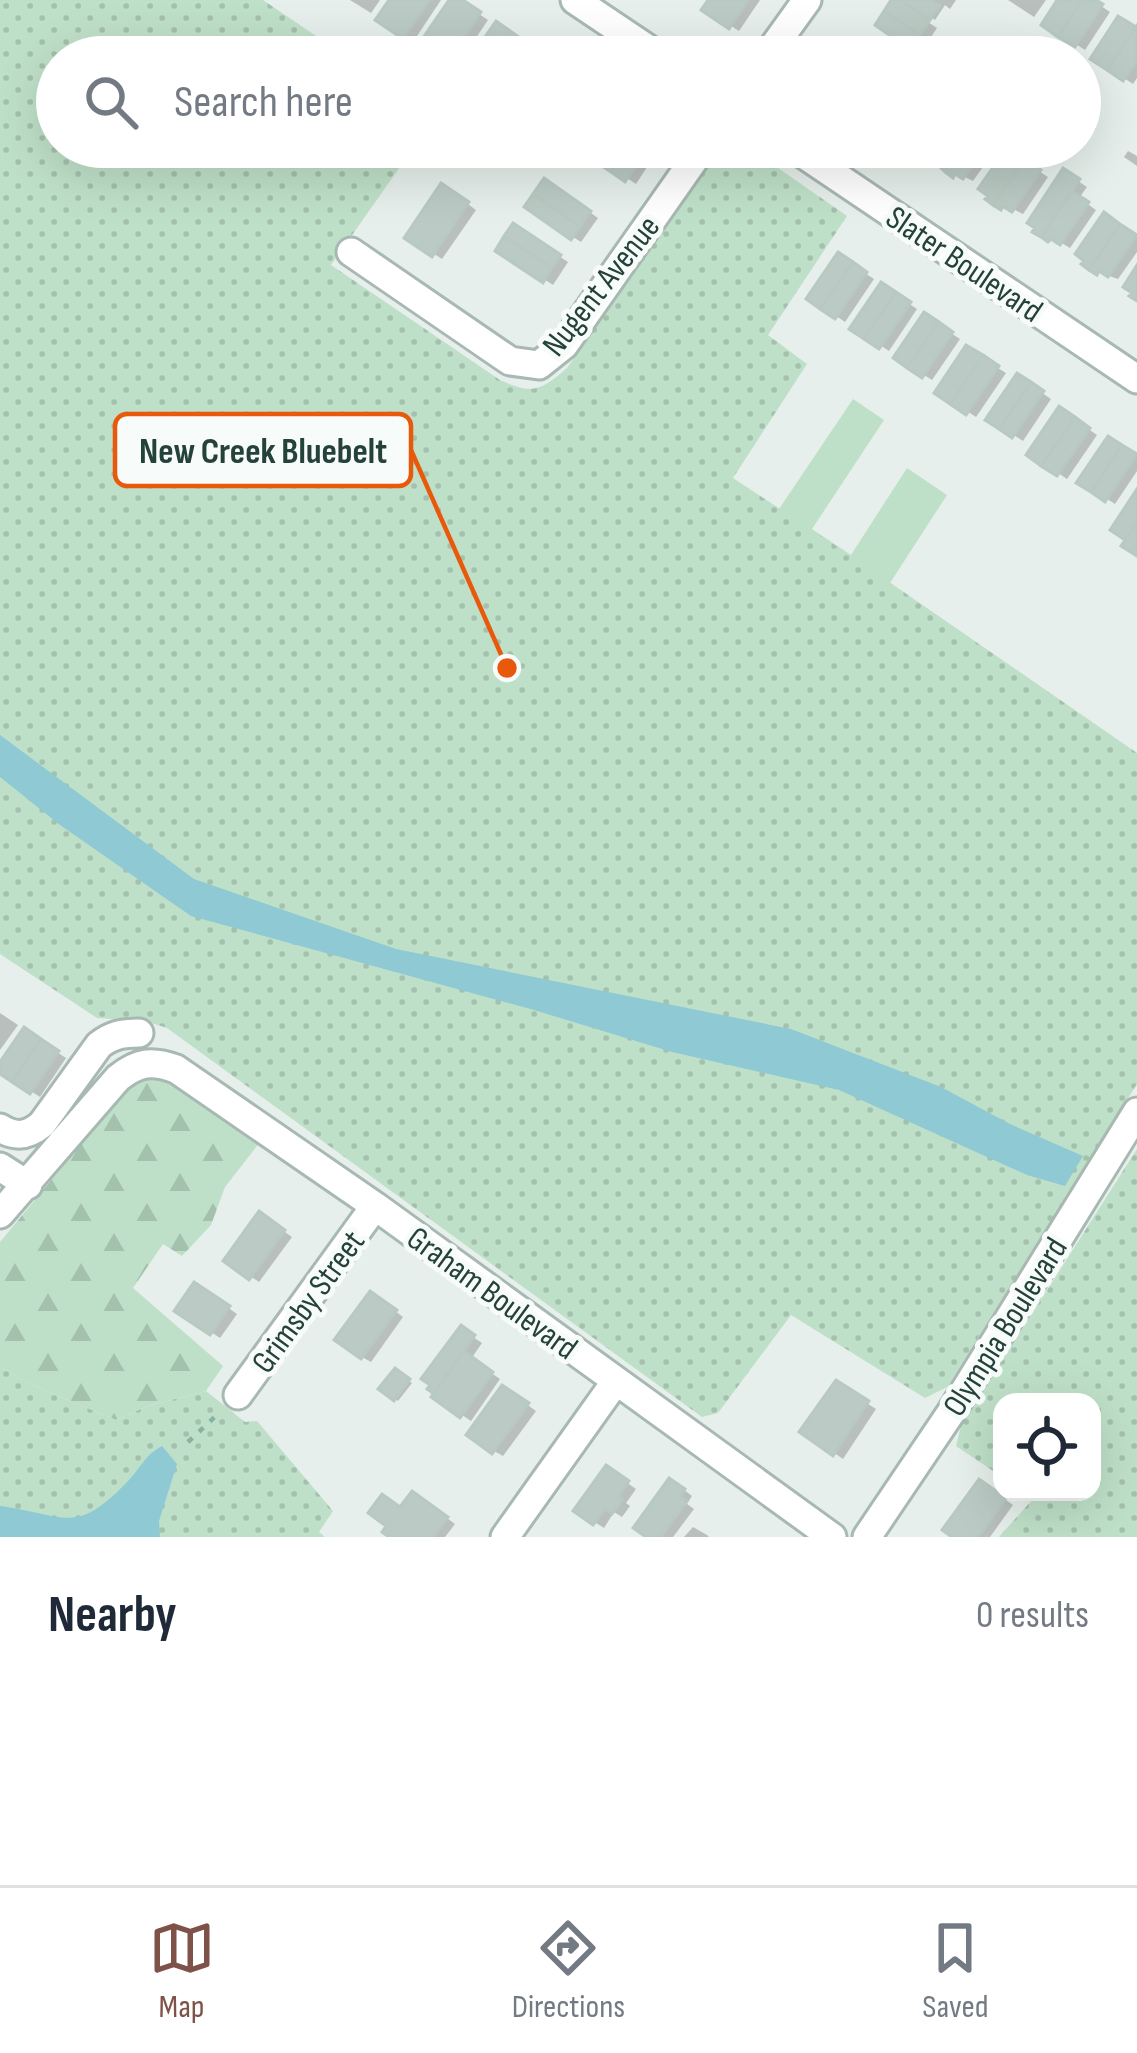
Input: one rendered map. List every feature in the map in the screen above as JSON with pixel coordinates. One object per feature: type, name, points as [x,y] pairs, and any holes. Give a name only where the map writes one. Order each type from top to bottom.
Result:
[{"type":"street","points":[[575,0],[629,36]]},
{"type":"street","points":[[781,36],[807,0]]},
{"type":"street","name":"Nugent Avenue","points":[[351,252],[509,361],[538,365],[564,345],[688,168]]},
{"type":"street","name":"Slater Boulevard","points":[[824,168],[1137,379]]},
{"type":"street","points":[[12,1132],[42,1124],[110,1036],[139,1034]]},
{"type":"street","name":"Graham Boulevard","points":[[28,1185],[131,1067],[147,1062],[176,1069],[375,1206],[832,1537]]},
{"type":"street","name":"Olympia Boulevard","points":[[866,1537],[952,1411],[1137,1112]]},
{"type":"street","points":[[0,1167],[28,1185],[0,1214]]},
{"type":"street","name":"Grimsby Street","points":[[231,1402],[375,1206]]},
{"type":"street","points":[[505,1537],[616,1381]]},
{"type":"path","points":[[188,1442],[231,1402]]},
{"type":"green space","points":[[0,0],[263,0],[316,36],[36,36],[36,168],[399,168],[331,265],[500,380],[521,388],[543,386],[567,368],[707,168],[778,168],[847,216],[768,335],[807,364],[733,478],[1137,753],[1137,1084],[947,1387],[925,1398],[791,1315],[718,1413],[702,1417],[167,1028],[145,1021],[97,1018],[0,954]]},
{"type":"green space","points":[[853,399],[884,420],[812,529],[851,555],[907,468],[947,495],[890,583],[1137,753],[779,509]]},
{"type":"green space","points":[[143,1073],[174,1078],[260,1142],[225,1187],[211,1225],[182,1256],[163,1244],[133,1288],[223,1366],[206,1391],[116,1420],[0,1367],[0,1242]]},
{"type":"green space","points":[[1137,1149],[1137,1537],[999,1537],[1031,1501],[1101,1501],[1101,1393],[993,1393],[993,1471],[956,1446],[961,1426]]},
{"type":"green space","points":[[0,1367],[116,1420],[206,1391],[245,1422],[257,1421],[333,1511],[319,1532],[325,1537],[0,1537]]},
{"type":"water","points":[[0,735],[194,879],[396,949],[791,1029],[941,1087],[1083,1156],[1065,1186],[1027,1175],[839,1090],[672,1052],[191,916],[0,777]]},
{"type":"water","points":[[162,1446],[177,1464],[159,1521],[160,1537],[0,1537],[0,1506],[56,1517],[82,1516],[111,1498]]},
{"type":"building","points":[[389,0],[429,0],[405,36],[375,20]]},
{"type":"building","points":[[449,0],[463,0],[481,12],[465,36],[424,36]]},
{"type":"building","points":[[708,0],[748,0],[729,29],[701,10]]},
{"type":"building","points":[[891,0],[900,0],[930,20],[920,35],[884,11]]},
{"type":"building","points":[[900,0],[931,0],[940,6],[930,20]]},
{"type":"building","points":[[1057,0],[1082,0],[1059,36],[1041,25]]},
{"type":"building","points":[[1082,0],[1103,4],[1082,36],[1059,36]]},
{"type":"building","points":[[884,11],[920,35],[891,36],[875,25]]},
{"type":"building","points":[[1118,16],[1136,27],[1107,70],[1101,66],[1101,42]]},
{"type":"building","points":[[496,21],[517,36],[486,36]]},
{"type":"building","points":[[1136,27],[1137,60],[1123,81],[1107,70]]},
{"type":"building","points":[[614,168],[635,168],[625,182],[611,172]]},
{"type":"building","points":[[948,168],[971,168],[963,179],[945,172]]},
{"type":"building","points":[[992,168],[1019,168],[993,205],[978,189]]},
{"type":"building","points":[[1019,168],[1041,170],[1012,212],[993,205]]},
{"type":"building","points":[[1063,168],[1080,179],[1041,237],[1027,223]]},
{"type":"building","points":[[544,178],[591,211],[580,227],[533,194]]},
{"type":"building","points":[[441,183],[469,202],[432,257],[404,238]]},
{"type":"building","points":[[1072,191],[1089,202],[1060,245],[1051,239],[1048,242],[1041,237]]},
{"type":"building","points":[[533,194],[580,227],[571,240],[524,207]]},
{"type":"building","points":[[1104,212],[1120,224],[1089,270],[1075,254]]},
{"type":"building","points":[[513,223],[561,255],[552,268],[504,236]]},
{"type":"building","points":[[1120,224],[1137,235],[1108,277],[1099,271],[1097,275],[1089,270]]},
{"type":"building","points":[[504,236],[552,268],[543,283],[495,251]]},
{"type":"building","points":[[838,252],[853,262],[820,309],[806,299]]},
{"type":"building","points":[[853,262],[867,272],[835,319],[820,309]]},
{"type":"building","points":[[1137,265],[1137,301],[1123,287]]},
{"type":"building","points":[[881,282],[896,292],[864,339],[849,329]]},
{"type":"building","points":[[896,292],[911,302],[879,349],[864,339]]},
{"type":"building","points":[[924,312],[939,322],[907,368],[893,358]]},
{"type":"building","points":[[939,322],[953,332],[922,378],[907,368]]},
{"type":"building","points":[[966,345],[983,355],[950,404],[934,393]]},
{"type":"building","points":[[983,355],[999,366],[966,415],[950,404]]},
{"type":"building","points":[[1017,373],[1031,382],[999,429],[985,420]]},
{"type":"building","points":[[1031,382],[1044,391],[1012,438],[999,429]]},
{"type":"building","points":[[1059,406],[1075,417],[1041,466],[1026,455]]},
{"type":"building","points":[[1075,417],[1090,428],[1057,476],[1041,466]]},
{"type":"building","points":[[1108,436],[1122,445],[1091,492],[1076,483]]},
{"type":"building","points":[[1122,445],[1137,454],[1105,502],[1091,492]]},
{"type":"building","points":[[1137,489],[1137,522],[1125,540],[1110,530]]},
{"type":"building","points":[[1137,522],[1137,556],[1121,546]]},
{"type":"building","points":[[24,1027],[41,1039],[12,1082],[0,1074],[0,1062]]},
{"type":"building","points":[[41,1039],[59,1051],[30,1094],[12,1082]]},
{"type":"building","points":[[259,1211],[285,1230],[249,1280],[223,1261]]},
{"type":"building","points":[[194,1282],[230,1306],[210,1335],[174,1311]]},
{"type":"building","points":[[370,1291],[397,1310],[361,1359],[334,1340]]},
{"type":"building","points":[[461,1325],[475,1335],[434,1394],[421,1379]]},
{"type":"building","points":[[464,1351],[493,1372],[460,1418],[431,1397]]},
{"type":"building","points":[[395,1368],[410,1379],[394,1401],[378,1389]]},
{"type":"building","points":[[836,1380],[869,1401],[833,1456],[799,1432]]},
{"type":"building","points":[[502,1385],[529,1403],[492,1454],[466,1435]]},
{"type":"building","points":[[606,1465],[629,1481],[612,1514],[605,1509],[593,1525],[573,1511]]},
{"type":"building","points":[[669,1478],[685,1489],[680,1497],[687,1501],[661,1537],[646,1537],[633,1528]]},
{"type":"building","points":[[979,1479],[993,1489],[993,1501],[1004,1501],[978,1537],[952,1537],[942,1530]]},
{"type":"building","points":[[412,1491],[448,1517],[433,1537],[389,1537],[382,1532],[386,1526],[368,1513],[382,1494],[400,1507]]},
{"type":"place","name":"New Creek Bluebelt","points":[[507,668]]}]
